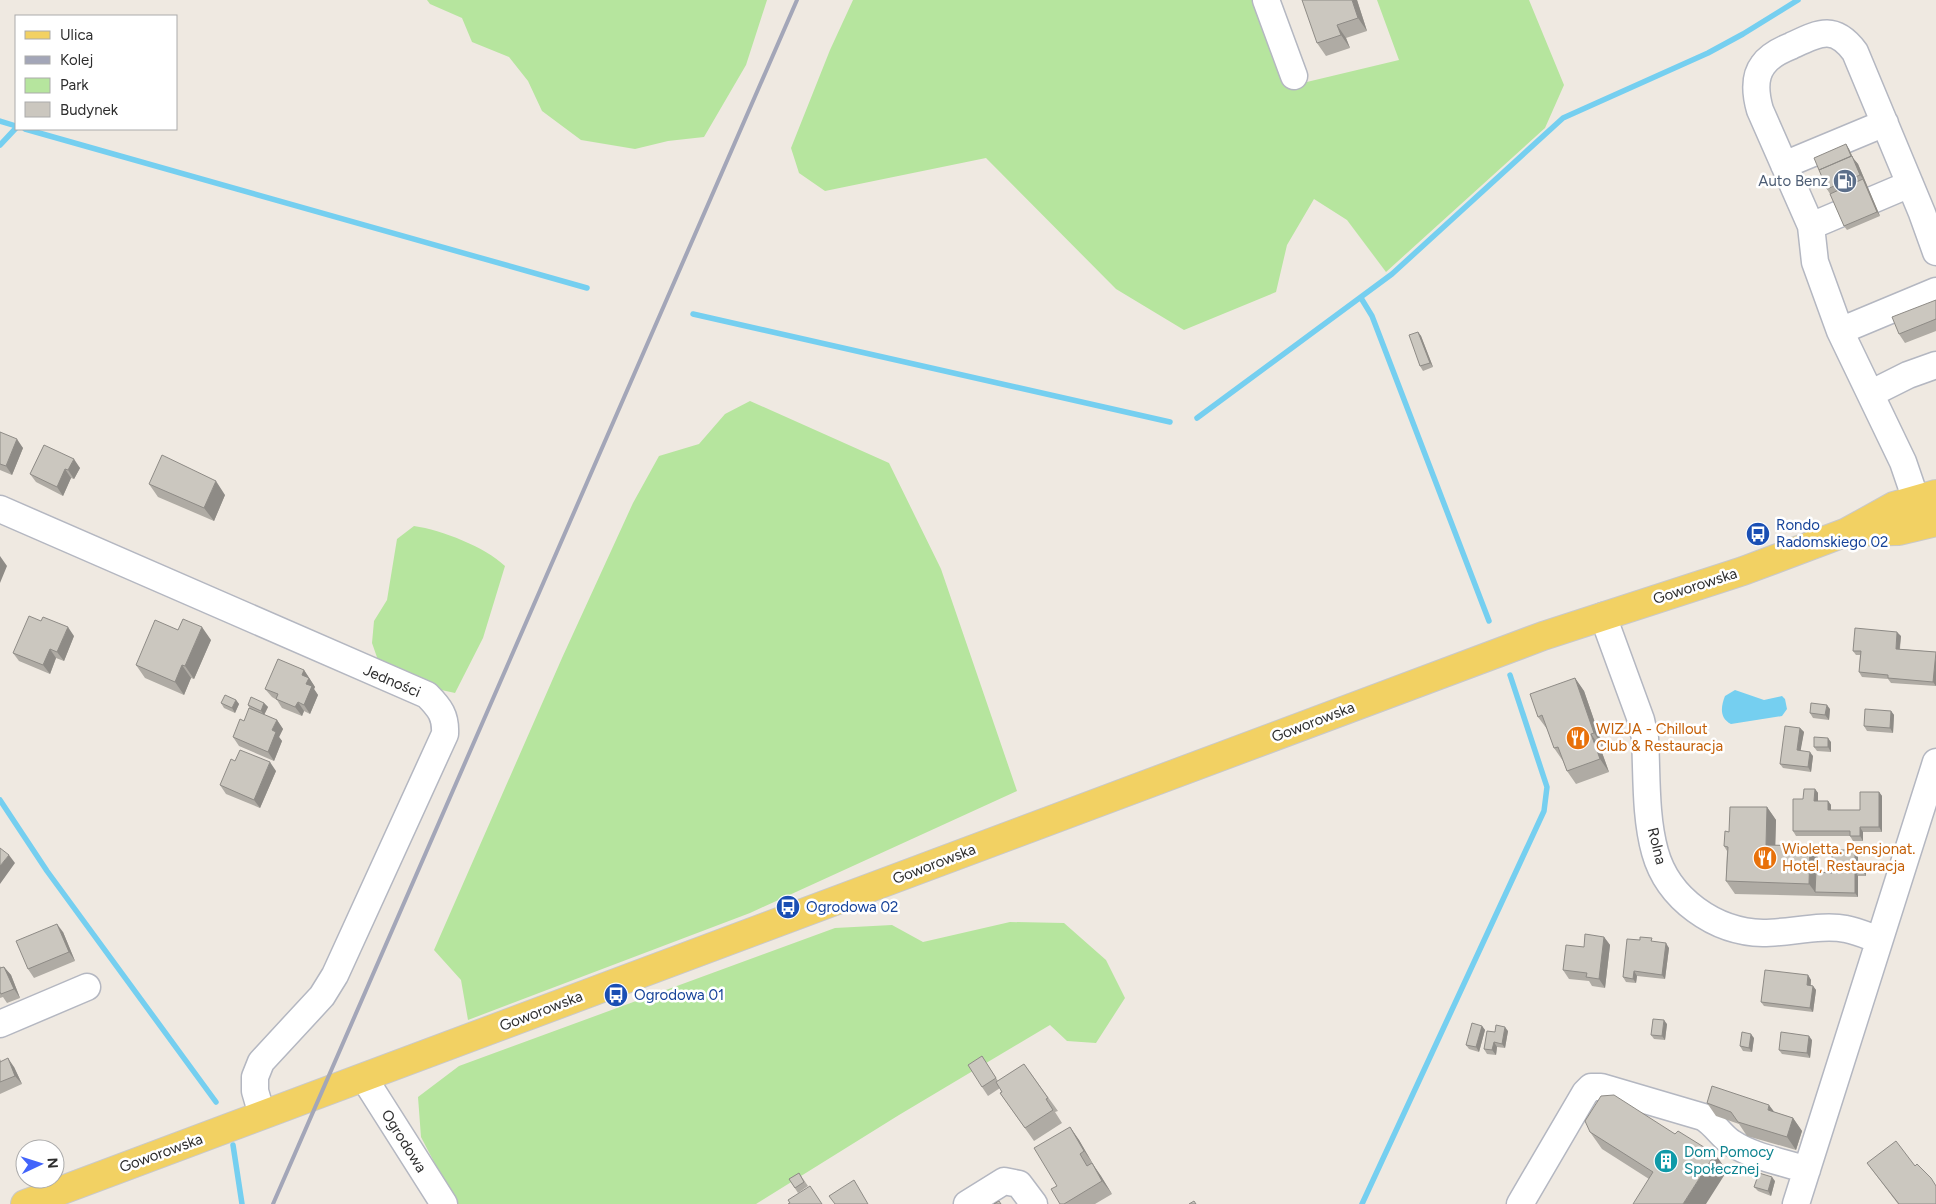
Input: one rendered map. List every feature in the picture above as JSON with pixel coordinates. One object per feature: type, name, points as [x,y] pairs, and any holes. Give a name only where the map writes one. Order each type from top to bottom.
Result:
[{"type":"main road","name":"Goworowska","points":[[25,1204],[1543,636],[1743,571],[1847,532],[1894,506],[1926,497]]},
{"type":"main road","name":"Goworowska","points":[[1847,532],[1899,530],[1936,522]]},
{"type":"street","points":[[1266,0],[1294,76]]},
{"type":"street","points":[[1926,497],[1903,462],[1872,393],[1840,330],[1815,262],[1811,226],[1760,110],[1756,96],[1757,82],[1762,65],[1776,53],[1817,33],[1845,38],[1855,52],[1910,184],[1929,210],[1936,252]]},
{"type":"street","points":[[1784,165],[1886,123]]},
{"type":"street","points":[[1811,226],[1910,184]]},
{"type":"street","points":[[1840,330],[1936,291]]},
{"type":"street","points":[[1872,393],[1908,375],[1936,365]]},
{"type":"street","name":"Jedności","points":[[0,509],[427,695],[440,707],[446,720],[445,734],[335,975],[322,996],[261,1062],[255,1077],[255,1084],[262,1115]]},
{"type":"street","name":"Rolna","points":[[1603,616],[1641,720],[1655,851],[1663,871],[1677,892],[1700,914],[1735,929],[1762,933],[1841,929],[1879,940]]},
{"type":"street","points":[[1796,1204],[1936,762]]},
{"type":"street","points":[[0,1024],[87,987]]},
{"type":"street","name":"Ogrodowa","points":[[364,1078],[444,1204]]},
{"type":"street","points":[[1520,1204],[1585,1093],[1591,1088],[1601,1087],[1703,1117],[1713,1124],[1725,1138],[1741,1149],[1807,1170]]},
{"type":"street","points":[[967,1204],[1004,1181],[1019,1184],[1034,1204]]},
{"type":"green space","points":[[427,0],[767,0],[746,65],[704,137],[668,141],[635,149],[581,140],[542,111],[528,81],[509,57],[472,42],[462,18],[430,4]]},
{"type":"green space","points":[[853,0],[1258,0],[1290,86],[1399,60],[1377,0],[1529,0],[1564,85],[1545,128],[1386,272],[1347,220],[1314,199],[1287,245],[1276,292],[1184,330],[1116,289],[986,158],[825,191],[799,173],[791,148],[830,50]]},
{"type":"green space","points":[[750,401],[889,463],[941,569],[1017,791],[750,913],[468,1020],[461,980],[434,950],[562,658],[633,503],[659,456],[699,444],[725,414]]},
{"type":"green space","points":[[414,526],[437,531],[462,540],[486,552],[505,566],[483,638],[455,693],[437,689],[379,663],[372,643],[374,621],[387,600],[397,539]]},
{"type":"green space","points":[[1010,922],[1064,923],[1106,960],[1125,998],[1096,1043],[1067,1041],[1050,1025],[899,1115],[756,1204],[456,1204],[421,1137],[418,1097],[459,1066],[835,928],[892,925],[923,942]]},
{"type":"water","points":[[1735,690],[1764,700],[1782,696],[1785,699],[1787,709],[1782,716],[1731,724],[1724,719],[1722,708],[1725,696]]},
{"type":"building","points":[[1302,0],[1352,0],[1358,18],[1337,25],[1341,35],[1317,43]]},
{"type":"building","points":[[1846,144],[1851,156],[1819,170],[1814,158]]},
{"type":"building","points":[[1852,156],[1860,175],[1827,189],[1819,170]]},
{"type":"building","points":[[1863,179],[1877,212],[1844,226],[1830,194]]},
{"type":"building","points":[[1936,300],[1936,319],[1899,334],[1892,317]]},
{"type":"building","points":[[1418,332],[1430,363],[1420,366],[1409,335]]},
{"type":"building","points":[[0,432],[17,439],[6,466],[0,464]]},
{"type":"building","points":[[44,445],[74,459],[68,470],[65,469],[57,487],[30,474]]},
{"type":"building","points":[[162,455],[216,481],[204,508],[149,484]]},
{"type":"building","points":[[29,616],[41,621],[43,617],[68,627],[57,652],[50,649],[43,665],[13,653]]},
{"type":"building","points":[[183,619],[202,627],[185,666],[182,665],[175,682],[136,665],[155,620],[178,630]]},
{"type":"building","points":[[1855,628],[1897,632],[1896,649],[1936,652],[1933,682],[1888,678],[1888,675],[1859,672],[1861,651],[1853,651]]},
{"type":"building","points":[[278,659],[304,670],[302,675],[309,678],[306,684],[312,686],[304,705],[298,702],[295,707],[276,699],[278,694],[265,689]]},
{"type":"building","name":"WIZJA - Chillout Club & Restauracja","points":[[1575,678],[1594,733],[1591,734],[1600,759],[1567,771],[1558,747],[1554,748],[1542,715],[1538,717],[1530,694]]},
{"type":"building","points":[[225,695],[236,700],[232,708],[221,703]]},
{"type":"building","points":[[251,697],[264,703],[261,711],[248,705]]},
{"type":"building","points":[[1811,703],[1827,705],[1825,715],[1810,713]]},
{"type":"building","points":[[249,708],[277,720],[272,730],[276,732],[268,752],[233,737],[240,719],[244,721]]},
{"type":"building","points":[[1865,709],[1891,711],[1890,728],[1864,726]]},
{"type":"building","points":[[1785,726],[1800,728],[1797,750],[1810,752],[1808,767],[1780,764]]},
{"type":"building","points":[[1814,737],[1828,738],[1828,747],[1814,747]]},
{"type":"building","points":[[240,750],[270,762],[254,800],[220,785],[231,759],[235,761]]},
{"type":"building","points":[[1804,789],[1815,789],[1814,801],[1828,801],[1828,810],[1860,810],[1860,792],[1879,792],[1879,827],[1860,827],[1860,836],[1850,836],[1850,831],[1793,831],[1793,799],[1803,799]]},
{"type":"building","name":"Wioletta. Pensjonat. Hotel, Restauracja","points":[[1730,807],[1767,807],[1766,845],[1810,846],[1809,884],[1726,881],[1728,847],[1724,846],[1725,831],[1729,832]]},
{"type":"building","points":[[0,848],[9,855],[0,866]]},
{"type":"building","points":[[1832,850],[1855,850],[1855,862],[1863,862],[1863,871],[1855,871],[1855,893],[1815,892],[1816,872],[1832,873]]},
{"type":"building","points":[[57,924],[69,952],[28,969],[16,941]]},
{"type":"building","points":[[1585,934],[1604,937],[1599,979],[1586,977],[1587,973],[1563,970],[1566,945],[1584,947]]},
{"type":"building","points":[[1640,937],[1652,938],[1651,941],[1666,943],[1662,975],[1634,971],[1633,979],[1623,977],[1627,939],[1640,940]]},
{"type":"building","points":[[4,967],[14,989],[1,994],[0,968]]},
{"type":"building","points":[[1765,970],[1808,975],[1807,985],[1813,986],[1810,1008],[1761,1002]]},
{"type":"building","points":[[1653,1019],[1664,1020],[1662,1036],[1651,1035]]},
{"type":"building","points":[[1472,1023],[1482,1026],[1476,1047],[1466,1045]]},
{"type":"building","points":[[1496,1025],[1505,1027],[1502,1044],[1494,1042],[1492,1050],[1484,1049],[1487,1031],[1495,1032]]},
{"type":"building","points":[[1742,1032],[1751,1034],[1749,1048],[1740,1046]]},
{"type":"building","points":[[1781,1032],[1809,1036],[1807,1053],[1779,1050]]},
{"type":"building","points":[[982,1056],[996,1078],[982,1087],[968,1065]]},
{"type":"building","points":[[8,1058],[15,1076],[0,1082],[0,1062]]},
{"type":"building","points":[[1024,1064],[1048,1098],[1046,1099],[1053,1110],[1025,1128],[1000,1093],[1002,1092],[996,1082]]},
{"type":"building","points":[[1712,1086],[1769,1105],[1768,1110],[1793,1118],[1787,1137],[1738,1122],[1731,1112],[1707,1103]]},
{"type":"building","name":"Dom Pomocy Społecznej","points":[[1614,1095],[1675,1134],[1678,1131],[1715,1154],[1683,1204],[1633,1204],[1653,1172],[1590,1132],[1585,1121],[1601,1096]]},
{"type":"building","points":[[1070,1127],[1084,1151],[1080,1154],[1087,1166],[1092,1163],[1102,1181],[1064,1204],[1060,1204],[1051,1189],[1057,1186],[1034,1148]]},
{"type":"building","points":[[1896,1141],[1915,1166],[1917,1164],[1931,1178],[1936,1186],[1936,1204],[1899,1204],[1867,1163]]},
{"type":"building","points":[[799,1173],[804,1182],[795,1188],[789,1179]]},
{"type":"building","points":[[1759,1173],[1772,1177],[1768,1191],[1754,1187]]},
{"type":"building","points":[[854,1180],[868,1204],[835,1204],[829,1196]]},
{"type":"building","points":[[810,1186],[822,1204],[788,1204],[790,1203],[788,1200]]},
{"type":"waterway","points":[[1197,418],[1392,274],[1563,118],[1708,53],[1798,0]]},
{"type":"waterway","points":[[0,121],[15,126]]},
{"type":"waterway","points":[[0,145],[15,129]]},
{"type":"waterway","points":[[29,130],[587,288]]},
{"type":"waterway","points":[[1361,298],[1372,316],[1489,621]]},
{"type":"waterway","points":[[693,314],[1170,422]]},
{"type":"waterway","points":[[1362,1204],[1544,811],[1547,787],[1510,675]]},
{"type":"waterway","points":[[0,800],[47,871],[216,1102]]},
{"type":"waterway","points":[[233,1145],[242,1204]]},
{"type":"railway","points":[[273,1204],[797,0]]},
{"type":"place","name":"Auto Benz","points":[[1845,181]]},
{"type":"place","name":"Rondo Radomskiego 02","points":[[1758,534]]},
{"type":"place","name":"WIZJA - Chillout Club & Restauracja","points":[[1578,738]]},
{"type":"place","name":"Wioletta. Pensjonat. Hotel, Restauracja","points":[[1765,858]]},
{"type":"place","name":"Ogrodowa 02","points":[[788,907]]},
{"type":"place","name":"Ogrodowa 01","points":[[616,995]]},
{"type":"place","name":"Dom Pomocy Społecznej","points":[[1666,1161]]}]
